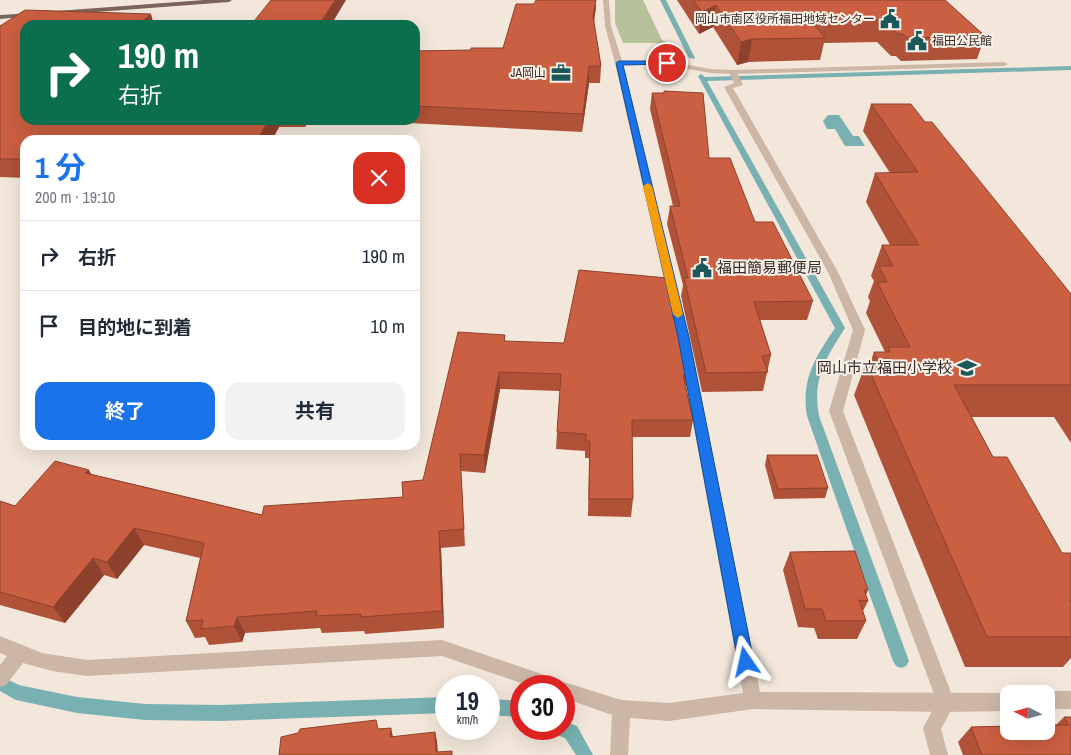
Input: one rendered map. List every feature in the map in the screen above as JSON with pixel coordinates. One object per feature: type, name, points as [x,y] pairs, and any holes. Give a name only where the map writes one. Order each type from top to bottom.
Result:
[{"type":"main road","points":[[49,13],[229,0]]},
{"type":"main road","points":[[0,17],[39,14]]},
{"type":"street","points":[[606,0],[608,26],[619,63],[683,337],[753,700]]},
{"type":"street","points":[[619,63],[667,63],[735,77],[1004,64]]},
{"type":"street","points":[[735,77],[739,85],[728,87],[833,272],[859,330],[836,411],[946,703],[932,728],[939,755]]},
{"type":"street","points":[[0,644],[19,654],[41,662],[86,668],[442,648],[521,675]]},
{"type":"street","points":[[2,676],[19,654]]},
{"type":"street","points":[[575,694],[621,709],[669,712],[753,700],[1000,702]]},
{"type":"street","points":[[1055,700],[1071,700]]},
{"type":"street","points":[[619,749],[621,709]]},
{"type":"green space","points":[[615,0],[643,0],[662,40],[668,43],[623,43],[615,23]]},
{"type":"water","points":[[828,115],[839,115],[853,136],[859,136],[865,146],[845,146],[835,129],[827,129],[823,121]]},
{"type":"building","points":[[271,0],[335,0],[322,20],[255,20]]},
{"type":"building","points":[[536,0],[596,0],[593,16],[601,66],[589,66],[583,114],[420,106],[420,51],[503,48],[516,4],[534,4]]},
{"type":"building","points":[[693,0],[945,0],[985,36],[908,38],[903,34],[898,34],[884,20],[812,22],[825,38],[752,39],[741,42],[716,5],[702,12]]},
{"type":"building","points":[[25,10],[151,14],[144,20],[20,20],[20,125],[266,125],[260,135],[20,135],[20,159],[0,159],[0,26]]},
{"type":"building","points":[[664,91],[703,93],[709,158],[730,158],[755,222],[773,222],[813,301],[754,302],[771,355],[762,356],[768,372],[706,373],[684,277],[688,278],[670,206],[680,206],[652,93],[664,93]]},
{"type":"building","points":[[871,104],[911,104],[925,122],[932,122],[1071,294],[1071,385],[954,385],[993,457],[1007,457],[1062,553],[1071,553],[1071,637],[987,637],[866,363],[879,364],[874,352],[890,352],[888,347],[910,347],[877,282],[887,282],[879,266],[893,266],[882,245],[919,245],[875,173],[918,172]]},
{"type":"building","points":[[579,270],[668,278],[688,375],[683,375],[693,420],[632,420],[633,499],[589,499],[590,441],[586,441],[586,434],[557,432],[561,374],[499,372],[484,455],[460,454],[464,529],[439,531],[442,611],[361,617],[361,614],[316,616],[317,611],[237,617],[234,626],[201,629],[203,620],[186,621],[204,543],[134,528],[107,562],[93,558],[53,607],[0,592],[0,501],[15,506],[55,461],[89,470],[85,473],[262,515],[264,506],[403,497],[402,482],[423,480],[458,332],[505,335],[504,341],[564,343]]},
{"type":"building","points":[[767,455],[817,455],[828,488],[778,489]]},
{"type":"building","points":[[855,551],[868,590],[864,590],[868,601],[859,600],[866,621],[826,621],[822,609],[805,609],[790,552]]},
{"type":"building","points":[[1064,717],[1071,717],[1071,755],[982,755],[971,727],[1000,726],[1000,740],[1055,740],[1055,725],[1069,725]]},
{"type":"building","points":[[376,720],[378,729],[391,728],[390,737],[435,732],[436,752],[452,751],[452,755],[279,755],[281,737],[298,733],[300,729]]},
{"type":"waterway","points":[[663,0],[692,58]]},
{"type":"waterway","points":[[703,79],[1071,68]]},
{"type":"waterway","points":[[701,76],[840,328],[826,349],[816,370],[811,391],[813,416],[901,661]]},
{"type":"waterway","points":[[0,683],[16,692],[77,705],[145,712],[221,713],[435,705]]},
{"type":"waterway","points":[[500,708],[510,708]]},
{"type":"waterway","points":[[575,739],[585,755]]},
{"type":"slow traffic","points":[[648,186],[678,314]]},
{"type":"place","name":"岡山市南区役所福田地域センター","points":[[890,19]]},
{"type":"place","name":"福田公民館","points":[[917,41]]},
{"type":"place","name":"JA岡山","points":[[561,73]]},
{"type":"place","name":"福田簡易郵便局","points":[[702,268]]},
{"type":"place","name":"岡山市立福田小学校","points":[[967,368]]},
{"type":"route","points":[[667,63],[619,63],[683,337],[746,662]]}]
